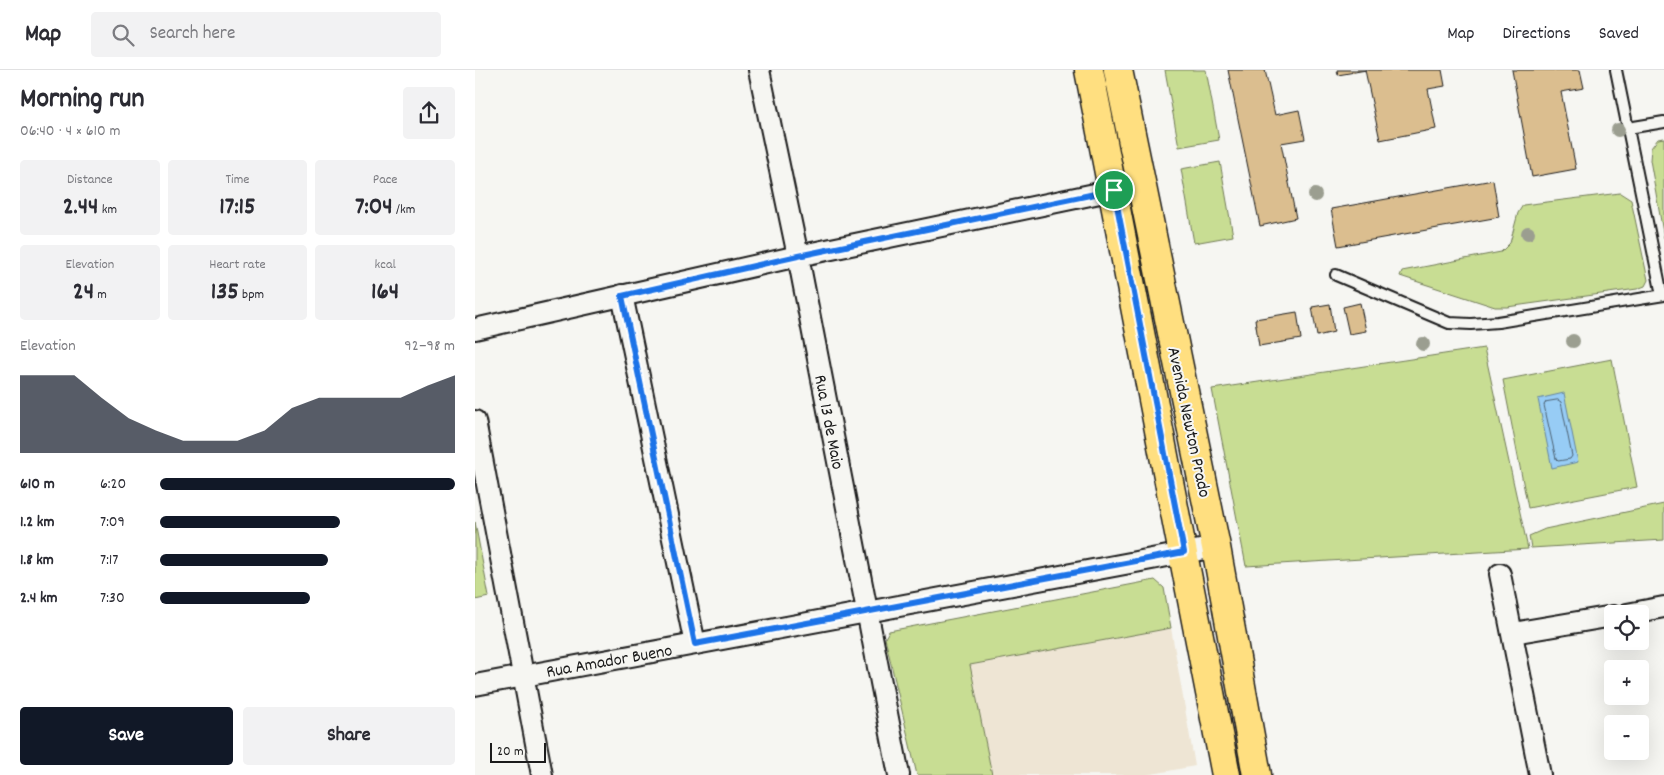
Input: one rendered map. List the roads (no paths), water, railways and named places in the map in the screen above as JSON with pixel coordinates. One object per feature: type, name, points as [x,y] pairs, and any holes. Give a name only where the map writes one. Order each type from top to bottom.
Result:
[{"type":"main road","name":"Avenida Newton Prado","points":[[1089,70],[1114,190],[1226,775]]},
{"type":"main road","name":"Avenida Newton Prado","points":[[1118,70],[1216,547],[1257,775]]},
{"type":"street","name":"Rua 13 de Maio","points":[[759,70],[798,256],[899,775]]},
{"type":"street","points":[[475,329],[798,256],[1114,190]]},
{"type":"street","points":[[622,296],[695,644]]},
{"type":"street","points":[[475,421],[542,775]]},
{"type":"street","name":"Rua Amador Bueno","points":[[475,685],[1216,547]]},
{"type":"street","points":[[1500,574],[1540,775]]},
{"type":"street","points":[[1649,610],[1664,607]]},
{"type":"street","points":[[1513,633],[1604,618]]},
{"type":"lane","points":[[1336,275],[1449,323],[1457,324],[1498,322],[1663,295],[1616,70]]},
{"type":"lane","points":[[1628,128],[1664,122]]},
{"type":"water","points":[[1564,393],[1578,462],[1552,468],[1538,399]]}]
